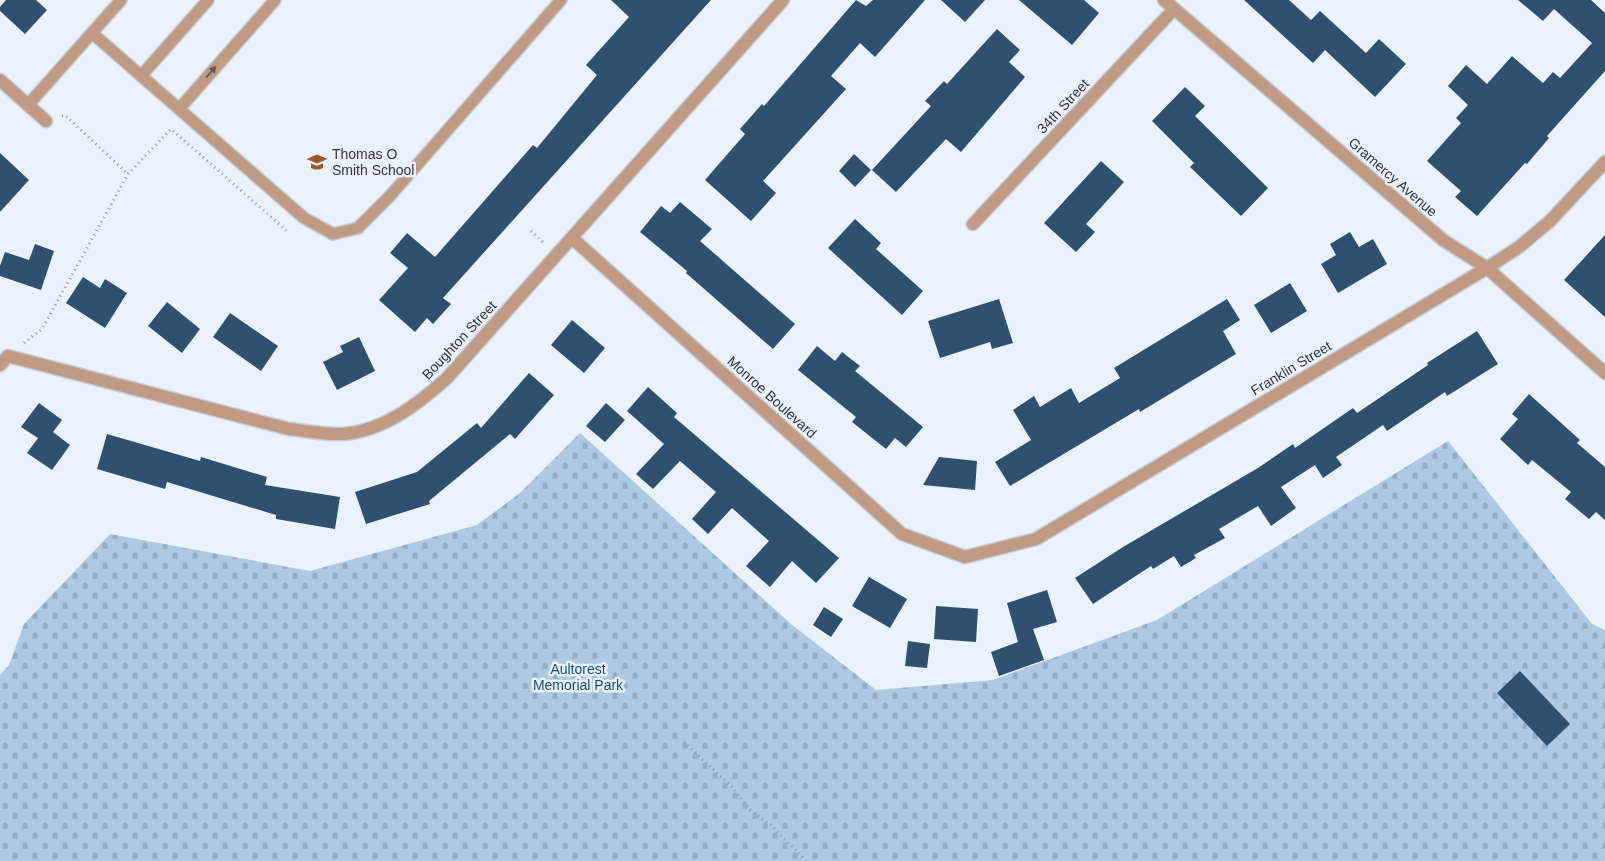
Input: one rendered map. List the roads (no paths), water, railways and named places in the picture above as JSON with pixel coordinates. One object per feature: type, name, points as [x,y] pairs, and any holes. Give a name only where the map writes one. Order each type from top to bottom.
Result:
[{"type":"street","name":"Boughton Street","points":[[4,360],[289,429],[320,434],[344,434],[395,418],[421,402],[448,378],[783,0]]},
{"type":"street","name":"Gramercy Avenue","points":[[1164,0],[1443,240],[1487,268],[1605,374]]},
{"type":"street","name":"34th Street","points":[[972,224],[1174,9]]},
{"type":"street","points":[[0,80],[46,121]]},
{"type":"street","name":"Franklin Street","points":[[965,557],[1036,539],[1487,268],[1519,247],[1550,221],[1605,162]]},
{"type":"street","name":"Monroe Boulevard","points":[[572,238],[902,534],[965,557]]},
{"type":"lane","points":[[28,105],[121,0]]},
{"type":"lane","points":[[141,76],[208,0]]},
{"type":"lane","points":[[179,109],[275,0]]},
{"type":"lane","points":[[92,32],[304,218],[333,234],[358,228],[390,196],[561,0]]},
{"type":"place","name":"Thomas O Smith School","points":[[317,162]]},
{"type":"park label","name":"Aultorest Memorial Park","points":[[578,678]]}]
